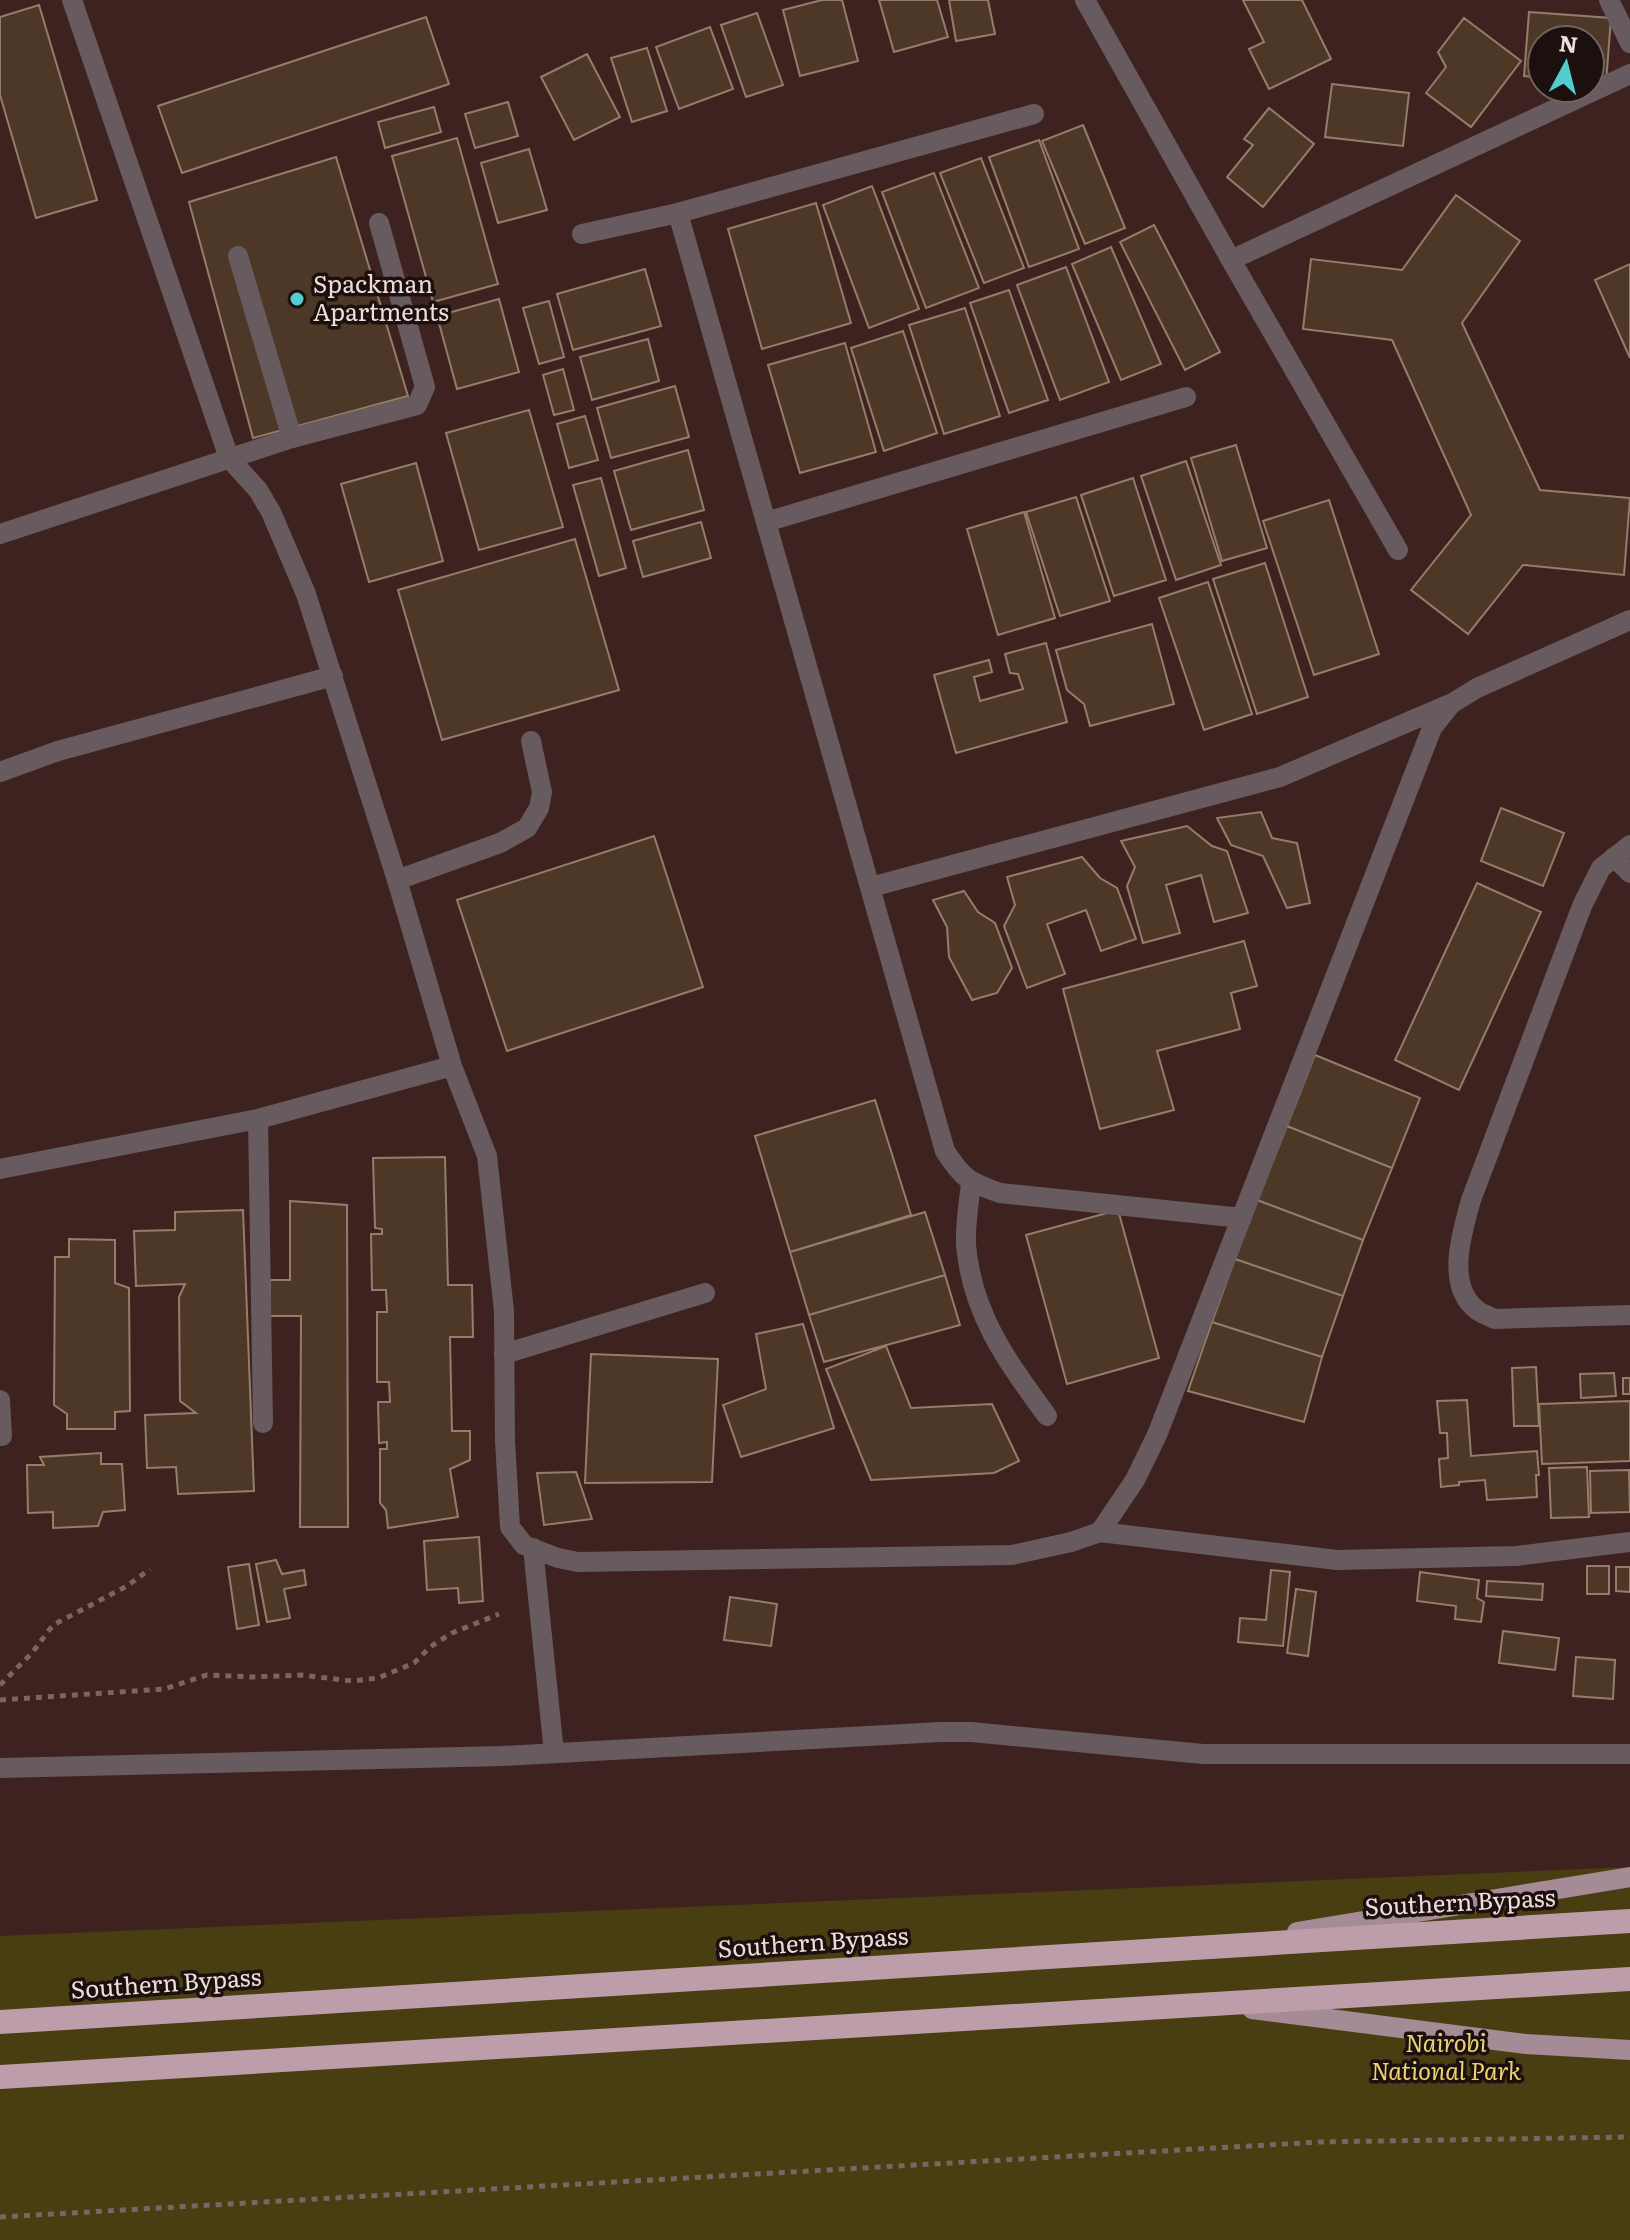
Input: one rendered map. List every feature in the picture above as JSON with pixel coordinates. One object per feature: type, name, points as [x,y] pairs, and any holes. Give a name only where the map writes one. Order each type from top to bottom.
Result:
[{"type":"highway","name":"Southern Bypass","points":[[0,2022],[1630,1921]]},
{"type":"highway","points":[[0,2077],[1630,1979]]},
{"type":"main road","points":[[1222,1945],[1630,1877]]},
{"type":"main road","points":[[1220,2005],[1526,2044],[1630,2050]]},
{"type":"street","points":[[72,0],[229,458],[258,490],[271,512],[306,594],[397,880],[452,1066],[487,1156],[504,1311],[505,1441],[510,1527],[524,1545],[578,1562],[1012,1555],[1100,1532],[1337,1560],[1516,1556],[1630,1542]]},
{"type":"street","points":[[1085,0],[1398,550]]},
{"type":"street","points":[[1609,0],[1630,43]]},
{"type":"street","points":[[1231,260],[1630,74]]},
{"type":"street","points":[[582,234],[678,213],[1034,114]]},
{"type":"street","points":[[678,213],[945,1151],[971,1183],[1000,1193],[1242,1218]]},
{"type":"street","points":[[0,534],[292,438],[417,405],[425,387],[379,223]]},
{"type":"street","points":[[238,256],[292,438]]},
{"type":"street","points":[[766,522],[1186,397]]},
{"type":"street","points":[[871,887],[1280,777],[1451,704],[1477,688],[1630,620]]},
{"type":"street","points":[[0,772],[71,747],[333,676]]},
{"type":"street","points":[[1100,1532],[1135,1480],[1157,1435],[1432,728],[1451,704]]},
{"type":"street","points":[[397,880],[500,843],[527,828],[539,808],[542,792],[531,741]]},
{"type":"street","points":[[1630,873],[1622,851],[1601,868],[1582,906],[1471,1200],[1459,1242],[1459,1284],[1475,1309],[1494,1319],[1630,1315]]},
{"type":"street","points":[[0,1169],[258,1119],[452,1066]]},
{"type":"street","points":[[258,1119],[263,1423]]},
{"type":"street","points":[[971,1183],[966,1243],[987,1325],[1009,1364],[1047,1416]]},
{"type":"street","points":[[504,1354],[705,1293]]},
{"type":"street","points":[[0,1400],[2,1436]]},
{"type":"street","points":[[533,1548],[554,1753]]},
{"type":"street","points":[[0,1768],[554,1753],[941,1732],[971,1732],[1203,1754],[1630,1754]]},
{"type":"path","points":[[0,1685],[32,1653],[53,1625],[127,1586],[150,1569]]},
{"type":"path","points":[[0,1700],[164,1689],[207,1675],[301,1675],[352,1681],[378,1678],[414,1663],[430,1647],[452,1633],[499,1614]]},
{"type":"path","points":[[0,2217],[1320,2142],[1630,2137]]},
{"type":"green space","name":"Nairobi National Park","points":[[1630,1867],[1630,2240],[0,2240],[0,1936]]},
{"type":"building","points":[[822,0],[842,0],[858,61],[800,76],[783,10]]},
{"type":"building","points":[[879,0],[937,0],[948,37],[894,52]]},
{"type":"building","points":[[949,0],[988,0],[995,34],[956,41]]},
{"type":"building","points":[[1243,0],[1302,0],[1331,59],[1269,89],[1249,49],[1264,42]]},
{"type":"building","points":[[39,5],[97,200],[36,218],[0,95],[0,17]]},
{"type":"building","points":[[1529,12],[1611,18],[1606,83],[1606,24],[1528,24]]},
{"type":"building","points":[[757,13],[783,85],[746,97],[721,25]]},
{"type":"building","points":[[426,17],[449,84],[182,173],[158,106]]},
{"type":"building","points":[[1464,18],[1521,61],[1471,127],[1426,93],[1446,67],[1438,52]]},
{"type":"building","points":[[710,27],[733,89],[679,109],[656,47]]},
{"type":"building","points":[[647,48],[667,111],[632,122],[611,58]]},
{"type":"building","points":[[587,54],[620,117],[574,140],[541,77]]},
{"type":"building","points":[[1332,84],[1409,93],[1403,146],[1325,137]]},
{"type":"building","points":[[508,102],[518,136],[475,148],[465,114]]},
{"type":"building","points":[[434,107],[441,132],[385,148],[378,122]]},
{"type":"building","points":[[1269,108],[1314,144],[1263,207],[1227,177],[1253,145],[1244,139]]},
{"type":"building","points":[[1083,125],[1125,228],[1085,244],[1042,141]]},
{"type":"building","points":[[457,138],[498,284],[433,302],[392,156]]},
{"type":"building","points":[[1039,140],[1079,249],[1029,267],[989,157]]},
{"type":"building","points":[[529,149],[547,210],[498,223],[481,163]]},
{"type":"building","name":"Spackman Apartments","points":[[336,157],[408,396],[253,438],[189,202]]},
{"type":"building","points":[[981,158],[1024,268],[984,283],[940,173]]},
{"type":"building","points":[[934,173],[979,288],[926,308],[882,192]]},
{"type":"building","points":[[872,186],[919,309],[869,328],[823,205]]},
{"type":"building","points":[[1456,195],[1520,241],[1462,323],[1540,490],[1630,498],[1624,575],[1523,565],[1468,634],[1411,590],[1471,515],[1392,340],[1303,329],[1311,259],[1402,270]]},
{"type":"building","points":[[816,203],[851,323],[762,349],[728,229]]},
{"type":"building","points":[[1154,225],[1220,352],[1185,370],[1120,242]]},
{"type":"building","points":[[1111,247],[1161,364],[1121,380],[1072,264]]},
{"type":"building","points":[[1630,264],[1630,358],[1595,280]]},
{"type":"building","points":[[1066,267],[1109,382],[1060,400],[1017,285]]},
{"type":"building","points":[[645,269],[661,326],[573,350],[557,294]]},
{"type":"building","points":[[1009,290],[1048,400],[1009,413],[970,303]]},
{"type":"building","points":[[499,299],[519,372],[457,389],[437,316]]},
{"type":"building","points":[[549,301],[564,357],[539,364],[523,308]]},
{"type":"building","points":[[965,308],[1000,416],[944,434],[909,325]]},
{"type":"building","points":[[903,331],[937,433],[884,451],[851,348]]},
{"type":"building","points":[[648,339],[659,381],[592,400],[580,357]]},
{"type":"building","points":[[845,343],[876,452],[800,473],[768,365]]},
{"type":"building","points":[[563,369],[574,410],[554,415],[543,375]]},
{"type":"building","points":[[675,386],[689,437],[611,458],[597,408]]},
{"type":"building","points":[[529,410],[563,527],[479,550],[446,433]]},
{"type":"building","points":[[585,416],[598,460],[569,468],[557,424]]},
{"type":"building","points":[[1236,445],[1267,548],[1222,561],[1191,458]]},
{"type":"building","points":[[688,450],[704,510],[631,530],[614,471]]},
{"type":"building","points":[[1186,461],[1221,565],[1176,580],[1141,476]]},
{"type":"building","points":[[416,463],[443,561],[369,582],[341,484]]},
{"type":"building","points":[[601,478],[626,568],[599,576],[573,485]]},
{"type":"building","points":[[1133,478],[1166,580],[1114,596],[1081,495]]},
{"type":"building","points":[[1076,497],[1110,601],[1060,616],[1026,512]]},
{"type":"building","points":[[1329,500],[1379,654],[1314,675],[1263,521]]},
{"type":"building","points":[[1024,512],[1055,618],[998,635],[967,529]]},
{"type":"building","points":[[701,522],[711,558],[643,577],[633,541]]},
{"type":"building","points":[[575,539],[619,690],[442,740],[398,590]]},
{"type":"building","points":[[1265,563],[1308,697],[1257,714],[1213,579]]},
{"type":"building","points":[[1208,582],[1252,714],[1204,730],[1159,598]]},
{"type":"building","points":[[1152,624],[1174,704],[1090,726],[1084,704],[1067,690],[1056,650]]},
{"type":"building","points":[[1046,643],[1067,722],[956,753],[934,675],[989,660],[992,672],[974,677],[980,701],[1023,689],[1018,674],[1010,673],[1005,654]]},
{"type":"building","points":[[1501,808],[1564,833],[1543,886],[1481,861]]},
{"type":"building","points":[[1261,812],[1272,838],[1297,843],[1310,903],[1287,908],[1263,856],[1231,845],[1217,818]]},
{"type":"building","points":[[1187,826],[1212,846],[1227,851],[1248,913],[1214,922],[1201,875],[1166,885],[1180,933],[1143,943],[1127,886],[1135,867],[1121,841]]},
{"type":"building","points":[[654,836],[703,987],[507,1051],[457,900]]},
{"type":"building","points":[[1082,857],[1100,878],[1117,888],[1136,939],[1101,951],[1086,910],[1047,924],[1065,974],[1027,988],[1004,926],[1015,905],[1007,877]]},
{"type":"building","points":[[1477,883],[1541,912],[1459,1090],[1395,1060]]},
{"type":"building","points":[[964,891],[978,912],[995,923],[1012,968],[997,993],[972,1000],[949,957],[947,927],[933,900]]},
{"type":"building","points":[[1244,941],[1257,986],[1231,993],[1240,1029],[1157,1051],[1174,1110],[1100,1129],[1063,989]]},
{"type":"building","points":[[1315,1055],[1420,1098],[1392,1168],[1287,1126]]},
{"type":"building","points":[[875,1100],[911,1215],[790,1252],[755,1136]]},
{"type":"building","points":[[1287,1126],[1392,1168],[1363,1240],[1257,1200]]},
{"type":"building","points":[[445,1157],[448,1285],[472,1285],[473,1337],[450,1337],[452,1431],[470,1431],[470,1460],[450,1469],[458,1517],[388,1528],[386,1510],[380,1503],[380,1449],[387,1449],[387,1442],[379,1443],[378,1402],[390,1402],[389,1382],[377,1382],[377,1312],[387,1312],[386,1290],[372,1290],[371,1234],[382,1234],[382,1229],[375,1228],[373,1158]]},
{"type":"building","points":[[1257,1200],[1363,1240],[1343,1296],[1235,1259]]},
{"type":"building","points":[[290,1201],[347,1205],[348,1527],[300,1527],[301,1316],[270,1316],[270,1280],[290,1280]]},
{"type":"building","points":[[243,1210],[254,1491],[178,1494],[176,1467],[147,1468],[145,1415],[196,1413],[180,1401],[179,1297],[185,1284],[136,1286],[134,1231],[175,1230],[175,1212]]},
{"type":"building","points":[[1118,1210],[1159,1358],[1067,1384],[1026,1235]]},
{"type":"building","points":[[925,1212],[945,1275],[809,1315],[790,1252]]},
{"type":"building","points":[[69,1239],[115,1240],[115,1283],[129,1288],[130,1411],[115,1412],[115,1429],[67,1429],[67,1414],[54,1405],[55,1257],[69,1257]]},
{"type":"building","points":[[1235,1259],[1343,1296],[1322,1357],[1212,1322]]},
{"type":"building","points":[[945,1275],[960,1325],[824,1362],[809,1315]]},
{"type":"building","points":[[1212,1322],[1322,1357],[1304,1422],[1188,1391]]},
{"type":"building","points":[[803,1324],[834,1428],[741,1457],[723,1405],[766,1389],[756,1334]]},
{"type":"building","points":[[886,1346],[911,1408],[992,1404],[1019,1461],[994,1473],[871,1480],[826,1369]]},
{"type":"building","points":[[591,1354],[718,1359],[712,1482],[585,1483]]},
{"type":"building","points":[[1536,1367],[1539,1426],[1514,1426],[1512,1368]]},
{"type":"building","points":[[1614,1373],[1616,1396],[1581,1398],[1580,1374]]},
{"type":"building","points":[[1623,1378],[1630,1378],[1630,1394],[1623,1394]]},
{"type":"building","points":[[1467,1400],[1471,1456],[1537,1451],[1537,1497],[1487,1500],[1485,1480],[1441,1487],[1439,1459],[1448,1458],[1447,1433],[1440,1433],[1437,1401]]},
{"type":"building","points":[[1630,1401],[1630,1461],[1542,1464],[1539,1404]]},
{"type":"building","points":[[101,1453],[101,1464],[122,1464],[125,1510],[103,1512],[98,1526],[53,1528],[53,1512],[28,1513],[27,1465],[44,1465],[40,1457]]},
{"type":"building","points":[[1587,1467],[1589,1517],[1551,1518],[1549,1468]]},
{"type":"building","points":[[1629,1470],[1630,1512],[1591,1513],[1590,1471]]},
{"type":"building","points":[[576,1472],[592,1519],[544,1525],[537,1473]]},
{"type":"building","points":[[479,1537],[483,1601],[459,1603],[458,1588],[427,1590],[424,1541]]},
{"type":"building","points":[[276,1560],[282,1574],[304,1570],[306,1585],[284,1589],[290,1618],[267,1622],[256,1564]]},
{"type":"building","points":[[249,1564],[259,1625],[237,1629],[228,1567]]},
{"type":"building","points":[[1587,1566],[1609,1566],[1609,1594],[1587,1594]]},
{"type":"building","points":[[1616,1567],[1630,1567],[1630,1592],[1616,1591]]},
{"type":"building","points":[[1271,1570],[1290,1572],[1283,1646],[1238,1642],[1240,1618],[1266,1620]]},
{"type":"building","points":[[1420,1572],[1479,1580],[1477,1598],[1484,1602],[1481,1622],[1455,1619],[1456,1606],[1417,1601]]},
{"type":"building","points":[[1487,1581],[1543,1584],[1542,1600],[1486,1596]]},
{"type":"building","points":[[1296,1589],[1316,1592],[1308,1656],[1287,1653]]},
{"type":"building","points":[[730,1597],[777,1604],[771,1646],[724,1640]]},
{"type":"building","points":[[1503,1631],[1559,1638],[1555,1670],[1499,1663]]},
{"type":"building","points":[[1576,1657],[1615,1660],[1613,1699],[1573,1696]]},
{"type":"place","name":"Spackman Apartments","points":[[297,299]]}]
